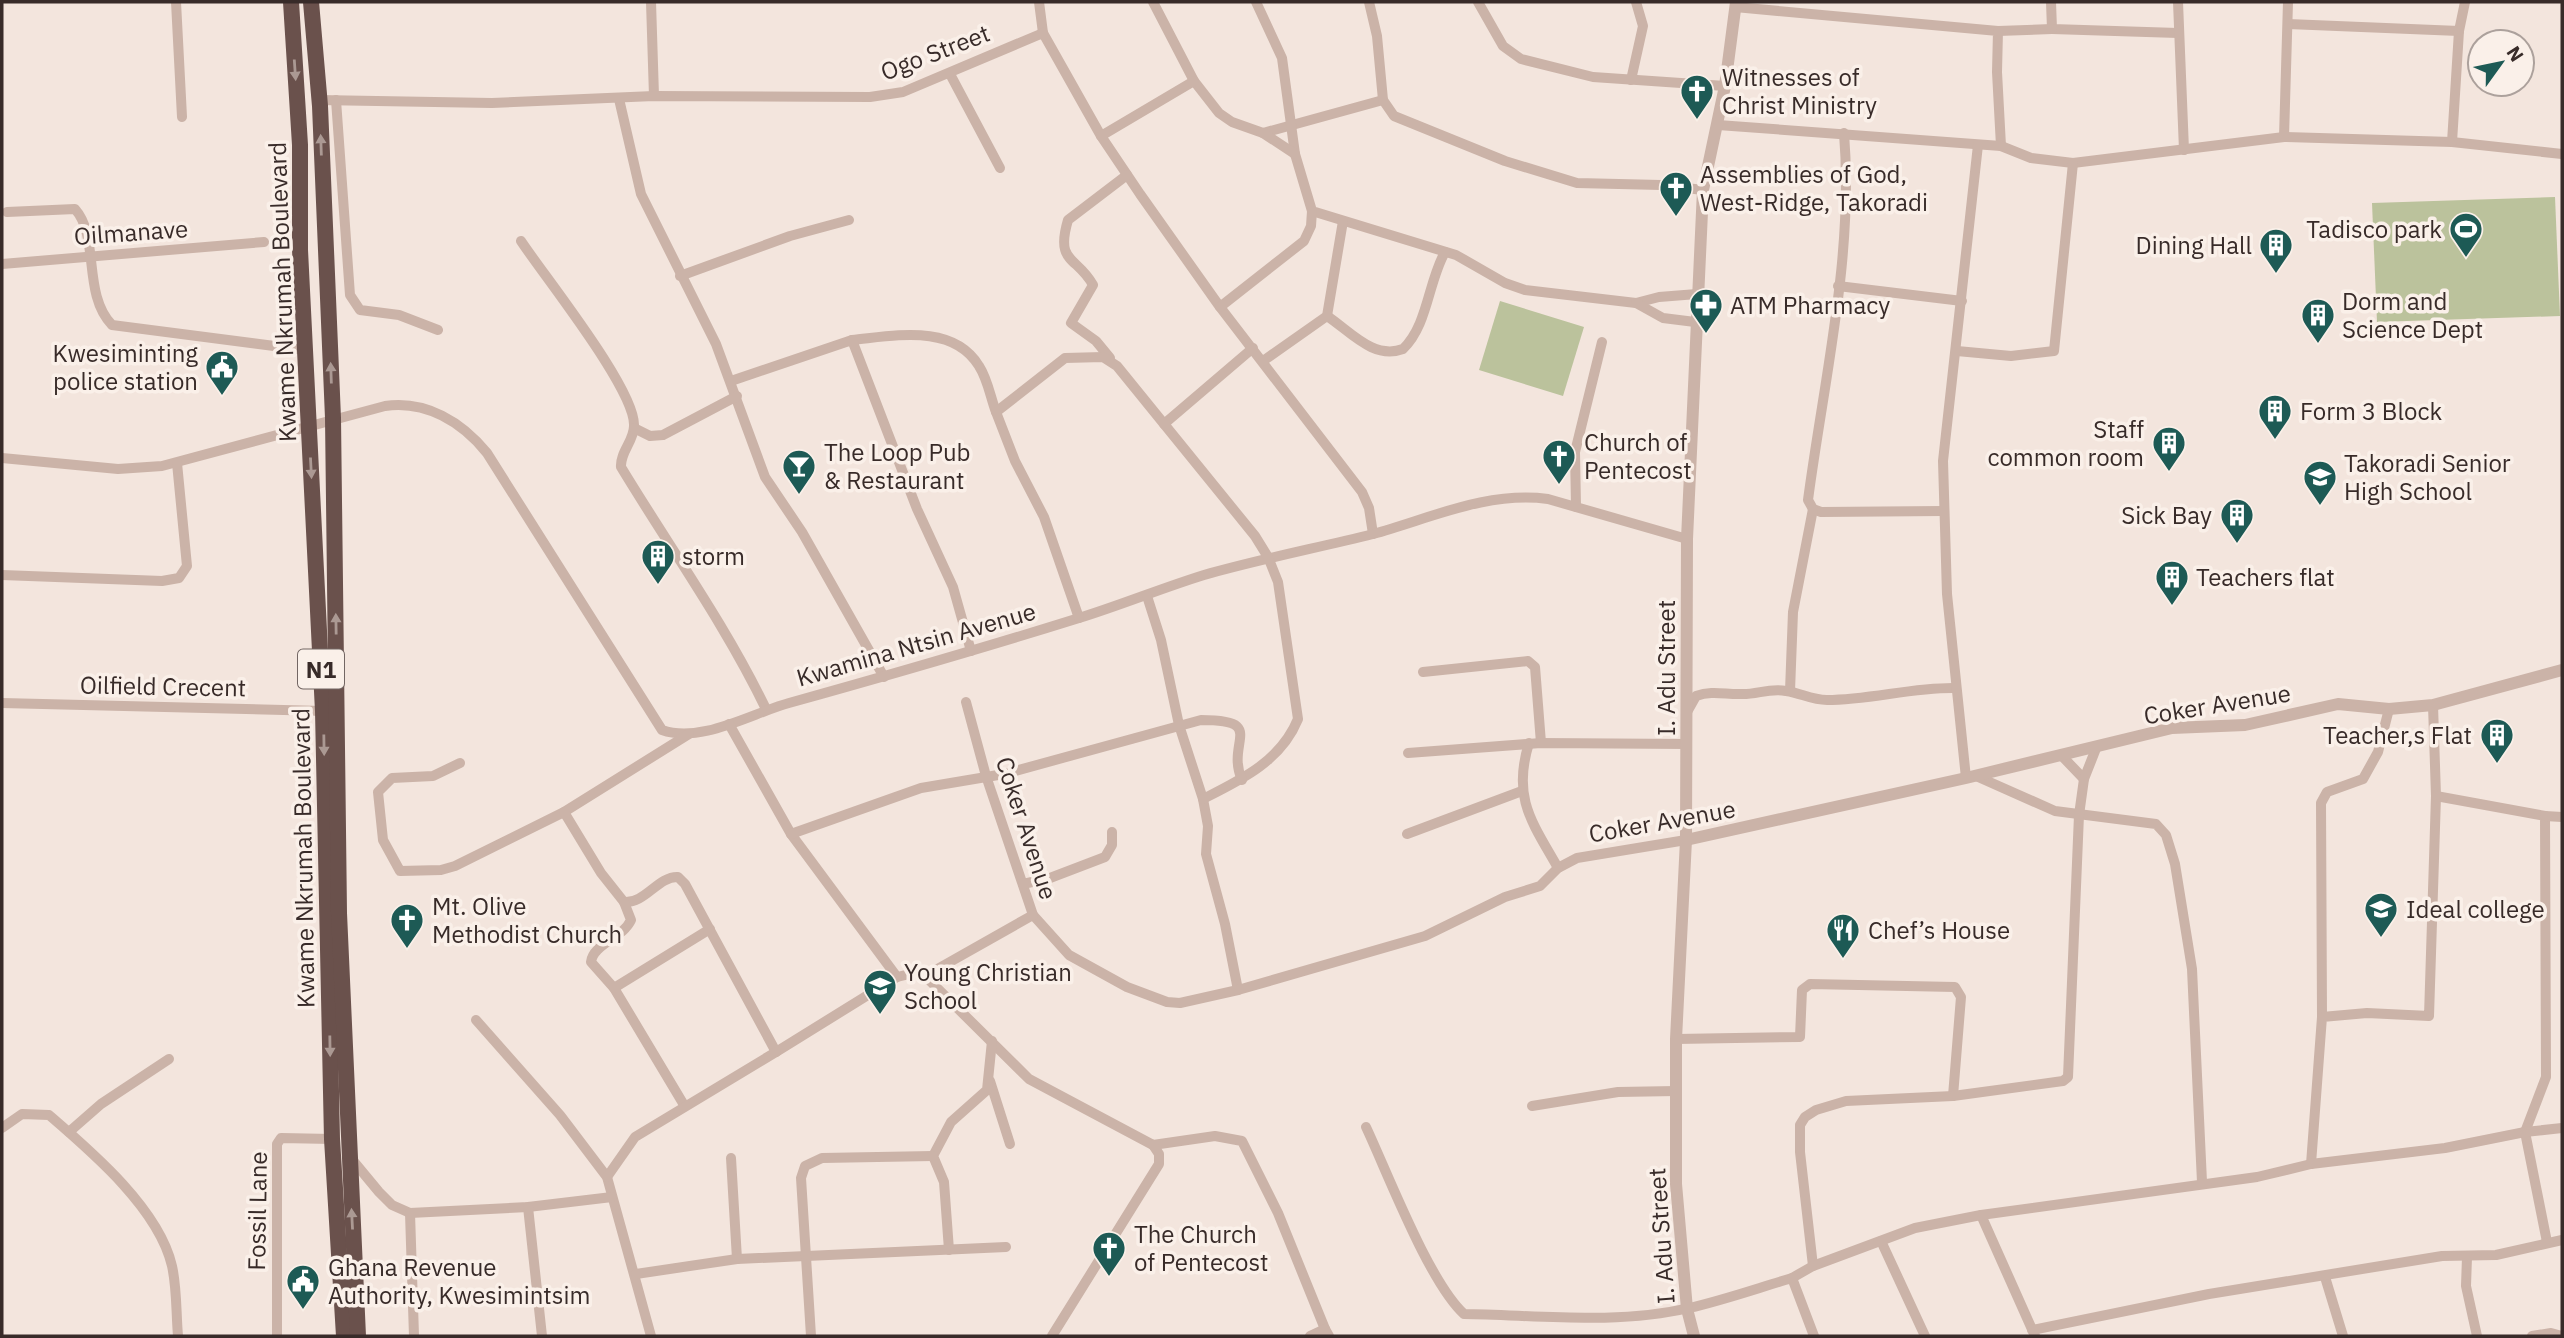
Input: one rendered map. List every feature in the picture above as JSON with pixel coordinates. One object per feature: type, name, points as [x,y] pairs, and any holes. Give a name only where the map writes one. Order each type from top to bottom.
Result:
[{"type":"highway","name":"Kwame Nkrumah Boulevard","points":[[291,2],[300,145],[305,350],[323,711],[332,1139],[344,1336]]},
{"type":"highway","name":"Kwame Nkrumah Boulevard","points":[[311,2],[319,100],[333,418],[340,913],[358,1336]]},
{"type":"street","points":[[176,2],[182,117]]},
{"type":"street","points":[[651,2],[654,96]]},
{"type":"street","points":[[1040,2],[1043,33],[1101,136],[1220,307],[1362,492],[1369,508],[1373,534]]},
{"type":"street","points":[[1153,2],[1194,81],[1219,113],[1232,122],[1263,133],[1295,153]]},
{"type":"street","points":[[1220,307],[1304,241],[1311,226],[1311,211],[1295,153],[1282,58],[1256,2]]},
{"type":"street","points":[[1369,2],[1377,36],[1383,100],[1394,116],[1442,137],[1577,183],[1661,184],[1703,190]]},
{"type":"street","points":[[1478,2],[1503,46],[1512,55],[1593,77],[1725,86]]},
{"type":"street","points":[[1631,80],[1643,26],[1636,2]]},
{"type":"street","points":[[2051,2],[2052,29]]},
{"type":"street","points":[[2178,2],[2184,150]]},
{"type":"street","points":[[2284,137],[2288,2]]},
{"type":"street","points":[[2452,142],[2459,31],[2465,2]]},
{"type":"street","points":[[1735,4],[1998,31],[2052,29],[2178,33]]},
{"type":"street","name":"I. Adu Street","points":[[1694,1336],[1687,1309],[1676,1184],[1676,1039],[1686,840],[1687,539],[1703,190],[1725,86],[1735,4]]},
{"type":"street","points":[[2288,24],[2459,31]]},
{"type":"street","points":[[1998,31],[2001,146]]},
{"type":"street","name":"Ogo Street","points":[[319,100],[492,103],[654,96],[870,97],[903,92],[1043,33]]},
{"type":"street","points":[[950,74],[1000,168]]},
{"type":"street","points":[[1101,136],[1194,81]]},
{"type":"street","points":[[618,99],[641,194],[731,381],[765,477],[802,532],[884,677]]},
{"type":"street","points":[[336,100],[350,295],[354,306],[360,310],[398,315],[438,330]]},
{"type":"street","points":[[1263,133],[1383,100]]},
{"type":"street","points":[[1718,125],[2001,146],[2031,158],[2073,163],[2284,137],[2452,142],[2562,155]]},
{"type":"street","points":[[1790,691],[1793,612],[1807,550],[1812,509],[1808,500],[1838,286],[1848,188],[1844,134]]},
{"type":"street","points":[[1978,145],[1943,461],[1947,594],[1956,688],[1971,777],[2043,808],[2157,824],[2165,835],[2175,864],[2192,969],[2202,1182]]},
{"type":"street","points":[[1957,351],[2011,356],[2054,351],[2073,163]]},
{"type":"street","points":[[1127,175],[1097,195],[1068,220],[1064,247],[1067,258],[1093,285],[1071,323],[1096,341],[1255,536],[1268,557],[1278,582],[1298,719],[1269,762],[1242,780],[1203,799]]},
{"type":"street","points":[[7,212],[75,209],[80,215],[90,256],[97,306],[111,325],[305,350]]},
{"type":"street","points":[[1311,211],[1445,251],[1525,290],[1636,303],[1659,297],[1697,294]]},
{"type":"street","points":[[680,276],[790,236],[849,220]]},
{"type":"street","points":[[1263,361],[1327,316],[1343,221]]},
{"type":"street","name":"Oilmanave","points":[[2,264],[264,242]]},
{"type":"street","points":[[520,242],[584,329],[620,388],[634,428],[621,467],[753,678],[766,709]]},
{"type":"street","points":[[1327,316],[1371,348],[1385,352],[1404,349],[1421,323],[1433,273],[1445,251]]},
{"type":"street","points":[[1838,286],[1962,301]]},
{"type":"street","points":[[1636,303],[1663,318],[1695,322]]},
{"type":"street","points":[[731,381],[852,340],[925,335],[949,341],[972,355],[979,365],[1015,461],[1044,517],[1079,618]]},
{"type":"street","points":[[852,340],[917,509],[953,587],[971,651]]},
{"type":"street","points":[[1576,507],[1575,452],[1602,342]]},
{"type":"street","points":[[1164,424],[1253,348]]},
{"type":"street","points":[[996,412],[1065,359],[1111,359]]},
{"type":"street","points":[[634,428],[650,436],[663,435],[737,396]]},
{"type":"street","name":"Kwamina Ntsin Avenue","points":[[2,458],[118,469],[177,463],[333,418],[401,404],[435,413],[472,434],[487,453],[662,730],[675,734],[729,724],[766,709],[971,651],[1268,557],[1373,534],[1500,498],[1527,496],[1687,539]]},
{"type":"street","points":[[2,575],[162,581],[179,578],[187,566],[177,463]]},
{"type":"street","points":[[1812,509],[1821,512],[1943,511]]},
{"type":"street","points":[[1147,596],[1161,640],[1179,725],[1203,799],[1208,825],[1206,854],[1225,924],[1238,990]]},
{"type":"street","points":[[1423,672],[1528,661],[1535,667],[1541,743]]},
{"type":"street","name":"Coker Avenue","points":[[966,702],[986,776],[1033,915],[1069,955],[1146,995],[1180,1003],[1238,990],[1425,936],[1505,897],[1540,886],[1558,867],[1577,858],[1686,840],[1971,777],[2172,728],[2245,725],[2338,704],[2389,709],[2433,705],[2562,670]]},
{"type":"street","points":[[1687,712],[1696,696],[1707,692],[1745,694],[1759,690],[1790,691],[1809,700],[1830,700],[1931,687],[1956,688]]},
{"type":"street","name":"Oilfield Crecent","points":[[2,703],[323,711]]},
{"type":"street","points":[[2322,1017],[2367,1013],[2429,1016],[2436,796],[2433,705]]},
{"type":"street","points":[[2311,1164],[2322,1017],[2321,803],[2327,792],[2363,779],[2378,752],[2389,709]]},
{"type":"street","points":[[791,834],[886,799],[1201,720],[1230,720],[1235,723],[1241,742],[1236,761],[1242,780]]},
{"type":"street","points":[[729,724],[791,834],[897,977]]},
{"type":"street","points":[[460,763],[433,776],[392,778],[378,792],[383,840],[400,871],[441,870],[455,866],[564,812],[691,733]]},
{"type":"street","points":[[1529,743],[1524,760],[1522,791],[1529,817],[1558,867]]},
{"type":"street","points":[[1408,753],[1529,743],[1687,744]]},
{"type":"street","points":[[1813,1266],[1800,1152],[1800,1125],[1805,1117],[1846,1101],[1953,1096],[2063,1081],[2070,1072],[2079,815],[2084,779],[2097,747]]},
{"type":"street","points":[[2061,755],[2084,779]]},
{"type":"street","points":[[1407,834],[1522,791]]},
{"type":"street","points":[[2436,796],[2562,817]]},
{"type":"street","points":[[564,812],[601,873],[624,902],[631,920],[628,927],[591,957],[595,970],[614,988],[684,1105]]},
{"type":"street","points":[[2545,816],[2546,1077],[2525,1132],[2547,1242]]},
{"type":"street","points":[[1023,884],[1050,878],[1105,858],[1112,845],[1112,832]]},
{"type":"street","points":[[624,902],[641,898],[671,877],[678,877],[710,929],[776,1052]]},
{"type":"street","points":[[925,976],[1033,915]]},
{"type":"street","points":[[614,988],[710,929]]},
{"type":"street","points":[[607,1177],[635,1137],[684,1105],[897,977],[914,973],[925,976],[1029,1079],[1153,1145],[1159,1154],[1160,1164],[1052,1336]]},
{"type":"street","points":[[1676,1039],[1800,1037],[1802,990],[1810,984],[1955,988],[1961,997],[1953,1096]]},
{"type":"street","points":[[476,1020],[560,1115],[607,1177],[652,1336]]},
{"type":"street","points":[[933,1156],[951,1122],[984,1095],[990,1080],[992,1041]]},
{"type":"street","points":[[69,1132],[101,1104],[169,1059]]},
{"type":"street","points":[[990,1080],[1010,1144]]},
{"type":"street","points":[[1532,1106],[1618,1091],[1676,1091]]},
{"type":"street","points":[[2,1128],[22,1114],[36,1112],[49,1115],[69,1132],[157,1227],[172,1265],[178,1336]]},
{"type":"street","points":[[1366,1127],[1451,1303],[1464,1314],[1588,1317],[1687,1309],[1792,1278],[1813,1266],[1916,1228],[1981,1215],[2202,1182],[2257,1177],[2311,1164],[2445,1148],[2525,1132],[2562,1128]]},
{"type":"street","points":[[1153,1145],[1215,1136],[1242,1141],[1278,1213],[1327,1333],[1310,1336]]},
{"type":"street","name":"Fossil Lane","points":[[277,1336],[277,1144],[281,1138],[289,1137],[332,1139]]},
{"type":"street","points":[[349,1154],[392,1205],[410,1213],[528,1208],[567,1200],[612,1197]]},
{"type":"street","points":[[933,1156],[944,1182],[949,1250]]},
{"type":"street","points":[[811,1336],[801,1178],[805,1166],[822,1158],[933,1156]]},
{"type":"street","points":[[731,1158],[737,1259]]},
{"type":"street","points":[[528,1208],[542,1336]]},
{"type":"street","points":[[410,1213],[414,1336]]},
{"type":"street","points":[[1981,1215],[2033,1333],[2209,1294],[2442,1256],[2496,1255],[2562,1240]]},
{"type":"street","points":[[1881,1241],[1925,1336]]},
{"type":"street","points":[[636,1274],[737,1259],[1006,1247]]},
{"type":"street","points":[[2467,1257],[2466,1286],[2477,1336]]},
{"type":"street","points":[[2325,1277],[2343,1336]]},
{"type":"street","points":[[1792,1278],[1814,1336]]},
{"type":"street","points":[[2532,1336],[2551,1333],[2562,1336]]},
{"type":"green space","name":"Tadisco park","points":[[2555,197],[2560,316],[2377,322],[2372,203]]},
{"type":"green space","points":[[1500,301],[1584,327],[1563,396],[1479,370]]},
{"type":"place","name":"Witnesses of Christ Ministry","points":[[1697,121]]},
{"type":"place","name":"Assemblies of God, West-Ridge, Takoradi","points":[[1676,218]]},
{"type":"place","name":"Tadisco park","points":[[2466,259]]},
{"type":"place","name":"Dining Hall","points":[[2276,275]]},
{"type":"place","name":"ATM Pharmacy","points":[[1706,335]]},
{"type":"place","name":"Dorm and Science Dept","points":[[2318,345]]},
{"type":"place","name":"Kwesiminting police station","points":[[222,397]]},
{"type":"place","name":"Form 3 Block","points":[[2275,441]]},
{"type":"place","name":"Staff common room","points":[[2169,473]]},
{"type":"place","name":"Church of Pentecost","points":[[1559,486]]},
{"type":"place","name":"The Loop Pub & Restaurant","points":[[799,496]]},
{"type":"place","name":"Takoradi Senior High School","points":[[2320,507]]},
{"type":"place","name":"Sick Bay","points":[[2237,545]]},
{"type":"place","name":"storm","points":[[658,586]]},
{"type":"place","name":"Teachers flat","points":[[2172,607]]},
{"type":"place","name":"Teacher,s Flat","points":[[2497,765]]},
{"type":"place","name":"Ideal college","points":[[2381,939]]},
{"type":"place","name":"Mt. Olive Methodist Church","points":[[407,950]]},
{"type":"place","name":"Chef’s House","points":[[1843,960]]},
{"type":"place","name":"Young Christian School","points":[[880,1016]]},
{"type":"place","name":"The Church of Pentecost","points":[[1109,1278]]},
{"type":"place","name":"Ghana Revenue Authority, Kwesimintsim","points":[[303,1311]]}]
